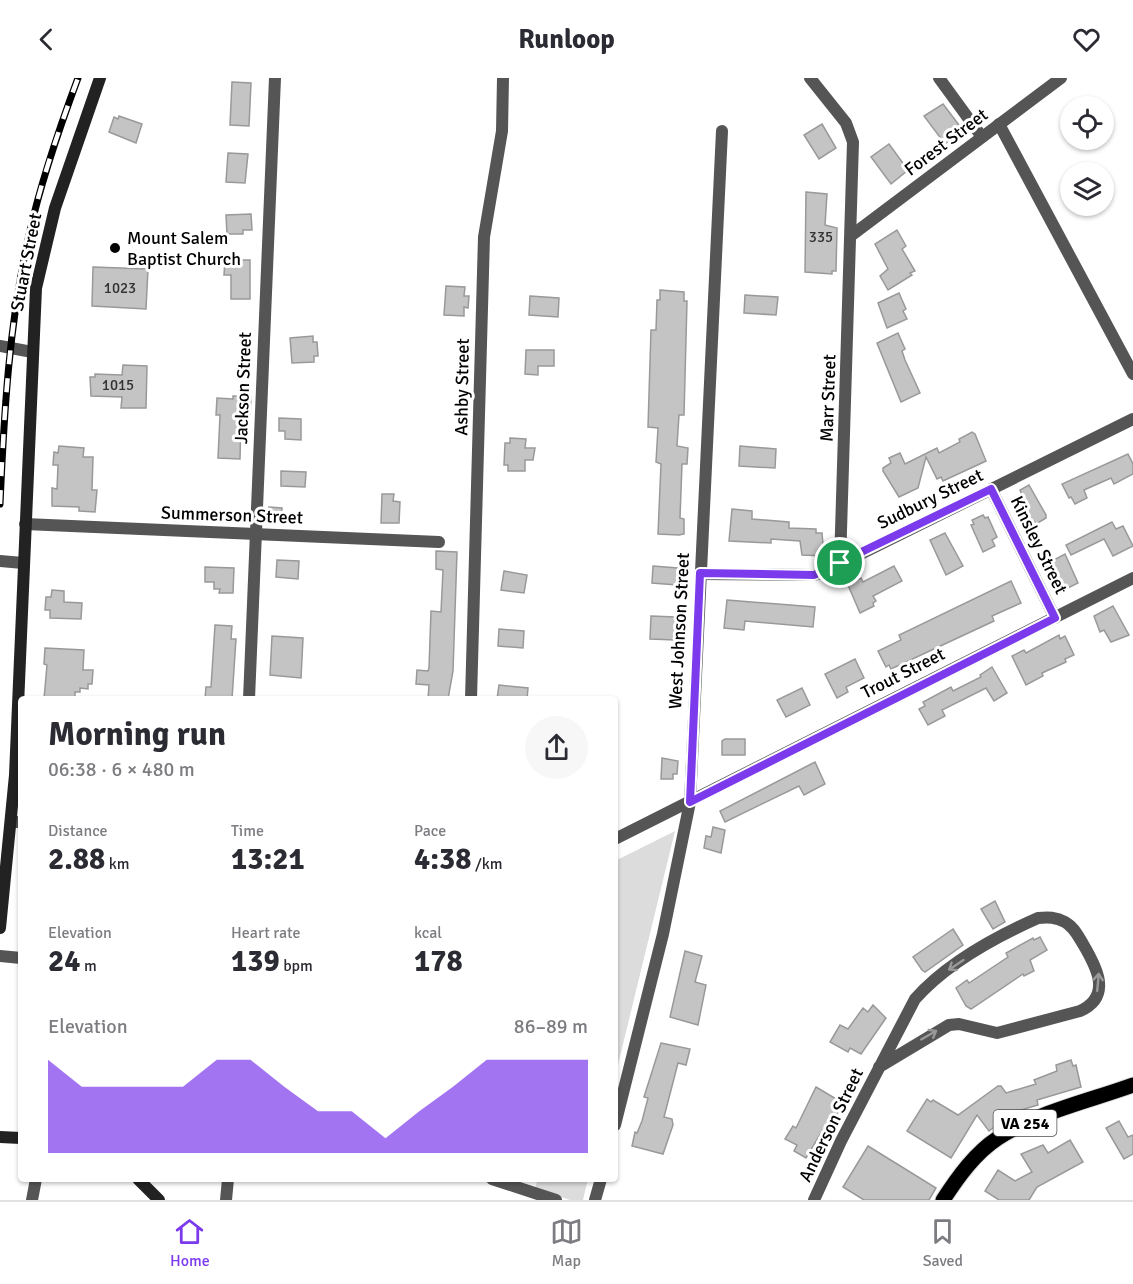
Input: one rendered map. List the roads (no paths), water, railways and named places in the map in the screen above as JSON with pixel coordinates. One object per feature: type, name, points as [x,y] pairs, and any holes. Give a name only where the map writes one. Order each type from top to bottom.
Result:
[{"type":"main road","name":"VA 254","points":[[943,1200],[962,1173],[981,1152],[998,1138],[1028,1122],[1133,1085]]},
{"type":"street","name":"Stuart Street","points":[[19,696],[23,563],[36,288],[46,237],[100,78]]},
{"type":"street","name":"Jackson Street","points":[[249,696],[275,78]]},
{"type":"street","name":"Ashby Street","points":[[471,696],[484,237],[499,158],[503,78]]},
{"type":"street","name":"Marr Street","points":[[810,78],[846,123],[853,141],[852,235],[840,563]]},
{"type":"street","points":[[939,78],[982,138]]},
{"type":"street","name":"Forest Street","points":[[852,235],[1061,78]]},
{"type":"street","points":[[999,124],[1133,374]]},
{"type":"street","name":"West Johnson Street","points":[[619,1097],[663,934],[690,802],[722,131]]},
{"type":"street","points":[[0,346],[32,352]]},
{"type":"street","name":"Sudbury Street","points":[[700,573],[814,575],[1133,419]]},
{"type":"street","name":"Kinsley Street","points":[[991,489],[1055,618]]},
{"type":"street","name":"Summerson Street","points":[[25,524],[439,542]]},
{"type":"street","points":[[0,561],[23,563]]},
{"type":"street","name":"Trout Street","points":[[618,838],[1133,578]]},
{"type":"street","name":"Stuart Street","points":[[0,928],[16,822],[18,748]]},
{"type":"street","name":"Anderson Street","points":[[814,1200],[879,1067],[915,999],[926,986],[959,962],[1022,925],[1050,916],[1072,926],[1096,966],[1100,985],[1087,1008],[997,1033],[959,1024],[949,1025],[879,1067]]},
{"type":"street","points":[[0,956],[18,958]]},
{"type":"street","points":[[0,1137],[18,1138]]},
{"type":"street","points":[[32,1200],[35,1182]]},
{"type":"street","points":[[141,1182],[159,1200]]},
{"type":"street","points":[[226,1200],[228,1182]]},
{"type":"street","points":[[501,1182],[556,1200]]},
{"type":"street","points":[[595,1200],[600,1182]]},
{"type":"railway","points":[[0,504],[8,369],[22,268],[45,175],[78,78]]},
{"type":"place","name":"Mount Salem Baptist Church","points":[[115,248]]}]
